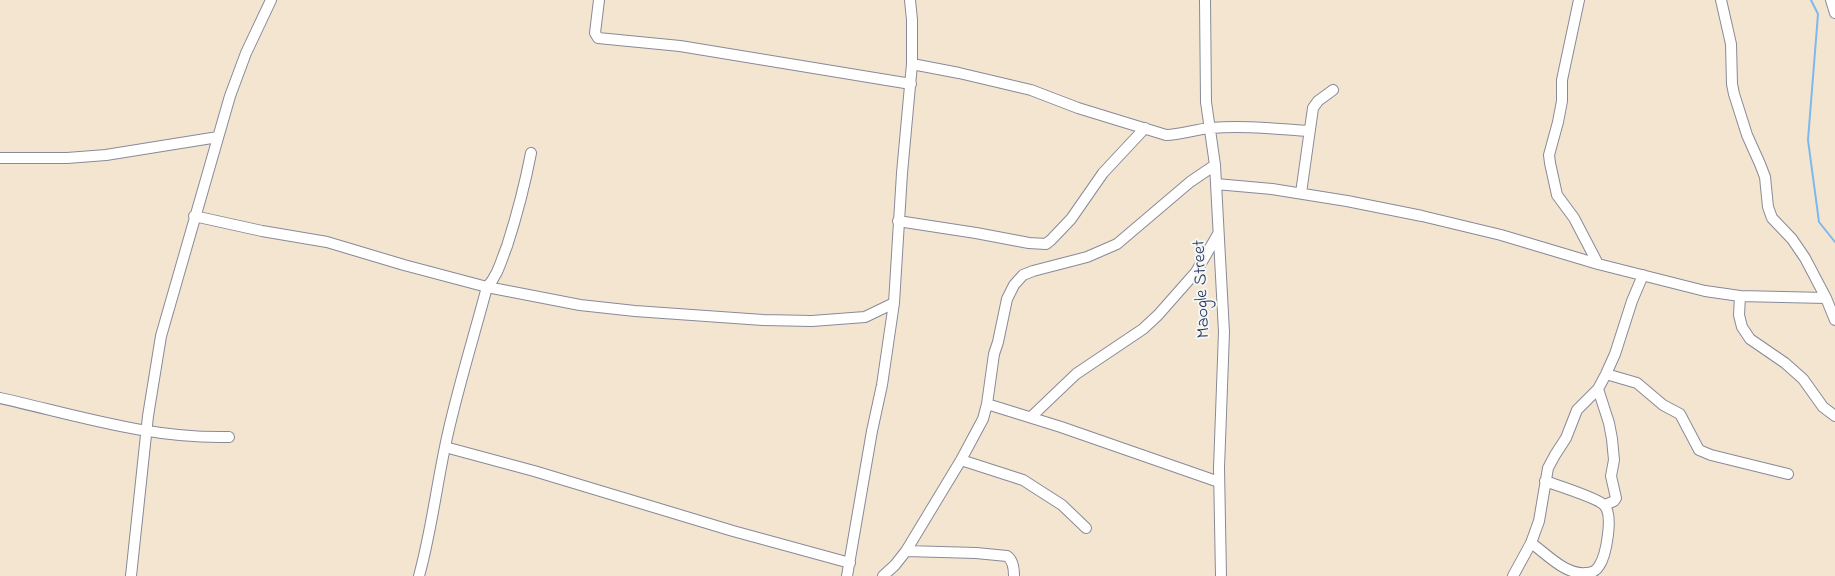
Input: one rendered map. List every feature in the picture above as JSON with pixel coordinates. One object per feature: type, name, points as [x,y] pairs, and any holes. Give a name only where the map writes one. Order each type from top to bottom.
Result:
[{"type":"street","points":[[131,576],[151,392],[161,336],[194,216],[230,96],[246,53],[271,0]]},
{"type":"street","points":[[599,0],[595,33],[598,38],[680,46],[911,84]]},
{"type":"street","points":[[847,576],[872,431],[883,378],[894,304],[898,220],[911,84],[912,20],[910,0]]},
{"type":"street","name":"Maogle Street","points":[[1205,0],[1206,102],[1211,128],[1215,165],[1224,332],[1219,482],[1221,576]]},
{"type":"street","points":[[1578,0],[1562,80],[1562,101],[1550,150],[1550,163],[1557,195],[1574,218],[1598,264]]},
{"type":"street","points":[[1721,0],[1731,44],[1733,89],[1747,135],[1765,177],[1768,207],[1772,218],[1792,239],[1805,258],[1826,298],[1835,320]]},
{"type":"street","points":[[1831,0],[1835,13]]},
{"type":"street","points":[[912,64],[975,76],[1031,90],[1078,108],[1162,134],[1174,135],[1211,128],[1247,127],[1310,131]]},
{"type":"street","points":[[1301,194],[1313,108],[1318,102],[1334,90]]},
{"type":"street","points":[[898,220],[1029,243],[1046,244],[1052,240],[1071,219],[1104,174],[1145,128]]},
{"type":"street","points":[[0,158],[75,158],[218,138]]},
{"type":"street","points":[[419,576],[433,519],[445,448],[487,287],[494,280],[498,271],[514,224],[531,153]]},
{"type":"street","points":[[883,576],[895,565],[906,551],[977,431],[987,404],[994,354],[1007,299],[1014,285],[1023,275],[1044,267],[1087,257],[1117,244],[1190,182],[1215,165]]},
{"type":"street","points":[[1216,184],[1272,189],[1347,201],[1430,218],[1501,235],[1598,264],[1705,291],[1740,296],[1826,298]]},
{"type":"street","points":[[194,216],[262,231],[327,242],[404,265],[487,287],[580,305],[635,311],[763,320],[812,321],[864,317],[894,304]]},
{"type":"street","points":[[1031,417],[1076,374],[1143,329],[1158,315],[1196,272],[1218,234]]},
{"type":"street","points":[[1513,576],[1531,544],[1542,507],[1548,468],[1566,438],[1577,410],[1598,388],[1606,374],[1615,354],[1630,308],[1643,275]]},
{"type":"street","points":[[1740,296],[1740,315],[1742,327],[1750,339],[1797,373],[1823,407],[1835,416]]},
{"type":"street","points":[[1606,374],[1637,383],[1663,405],[1680,414],[1685,420],[1699,450],[1711,455],[1788,474]]},
{"type":"street","points":[[1598,388],[1609,423],[1614,451],[1611,476],[1616,498],[1614,501],[1605,505]]},
{"type":"street","points":[[0,398],[147,432],[197,437],[229,437]]},
{"type":"street","points":[[987,404],[1031,417],[1219,482]]},
{"type":"street","points":[[445,448],[541,473],[733,531],[850,563]]},
{"type":"street","points":[[961,460],[1023,480],[1062,505],[1086,528]]},
{"type":"street","points":[[1531,544],[1568,570],[1580,573],[1592,572],[1600,566],[1609,535],[1605,505],[1596,500],[1545,481]]},
{"type":"street","points":[[906,551],[976,553],[1007,556],[1012,564],[1014,576]]},
{"type":"waterway","points":[[1811,0],[1818,14],[1808,140],[1819,222],[1835,242]]}]
